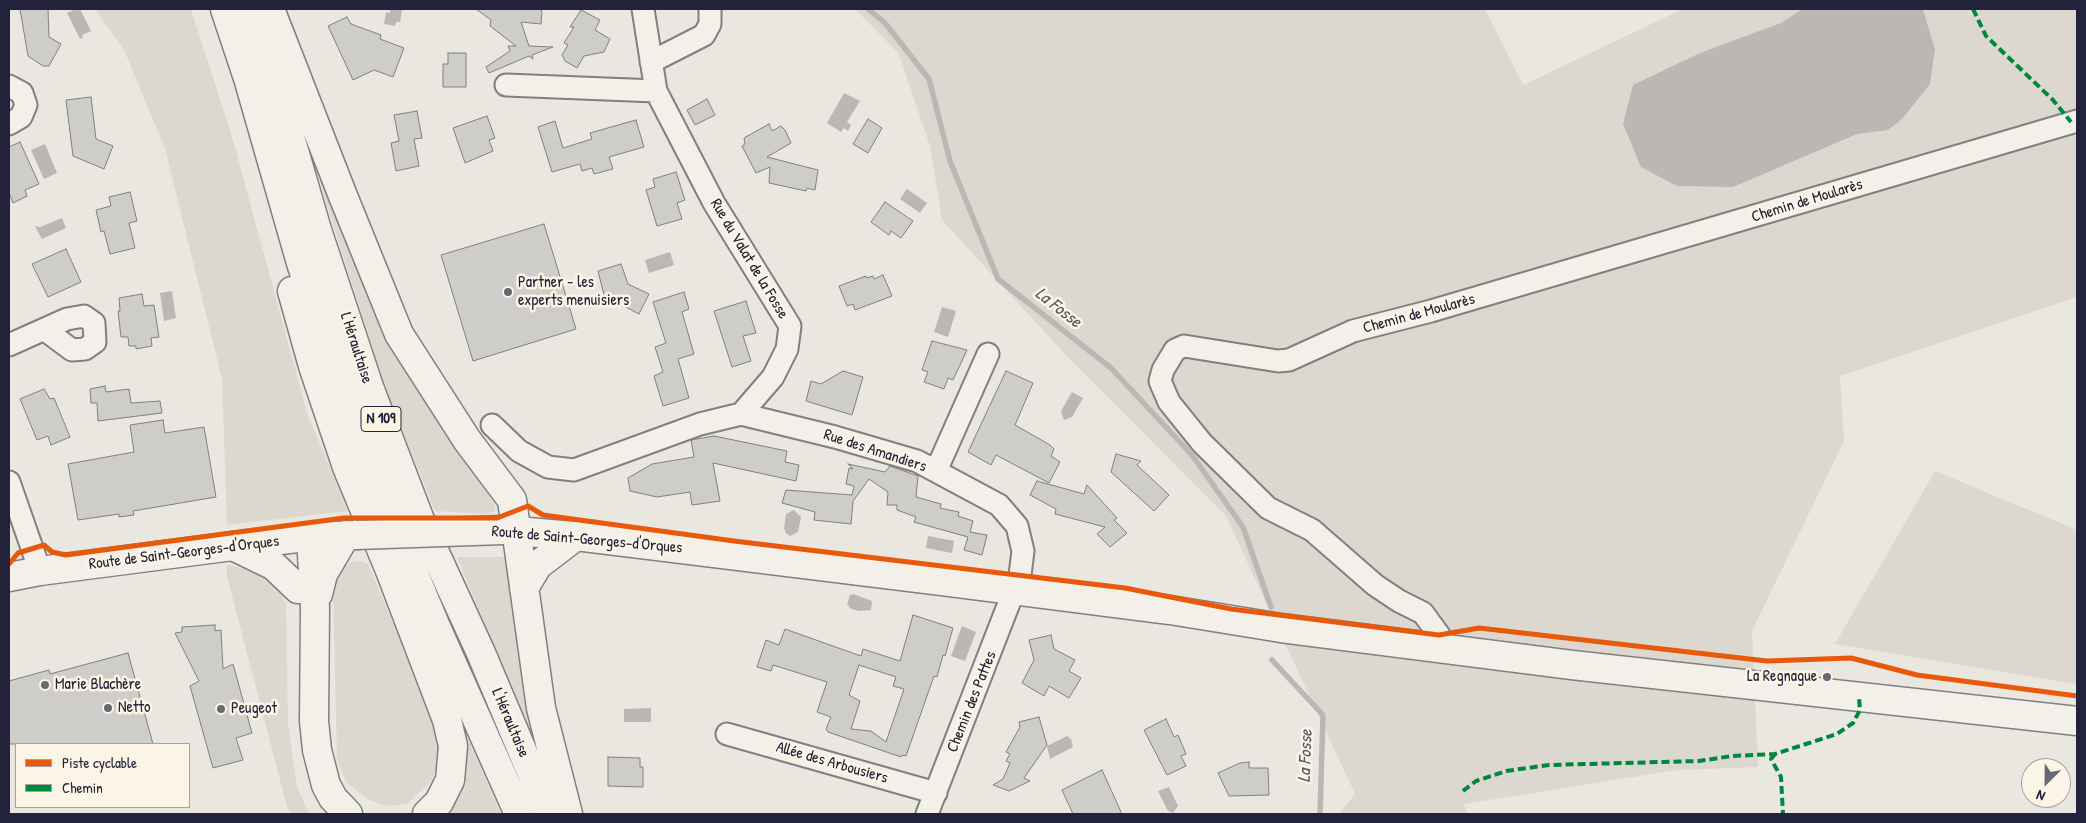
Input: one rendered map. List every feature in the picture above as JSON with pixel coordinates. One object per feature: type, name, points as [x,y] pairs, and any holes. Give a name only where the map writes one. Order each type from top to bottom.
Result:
[{"type":"main road","points":[[211,9],[241,102],[274,229],[313,366],[347,466],[389,568],[447,720],[453,746],[450,780],[439,802],[427,814]]},
{"type":"main road","name":"L'Héraultaise","points":[[225,9],[248,78],[301,263],[347,401],[388,512],[436,627],[519,814]]},
{"type":"main road","name":"L'Héraultaise","points":[[254,9],[317,230],[369,387],[420,520],[481,653],[550,814]]},
{"type":"main road","points":[[270,9],[343,196],[400,334],[411,355],[467,440],[512,500],[510,531],[524,588],[541,708],[568,814]]},
{"type":"main road","name":"Route de Saint-Georges-d'Orques","points":[[9,577],[40,571],[304,538],[510,531],[576,536],[1016,590],[1440,649],[2077,721]]},
{"type":"main road","points":[[325,814],[313,798],[302,763],[299,727],[306,598],[351,535]]},
{"type":"main road","points":[[524,588],[538,566],[576,536]]},
{"type":"main road","points":[[304,538],[306,598],[317,750],[326,785],[333,798],[348,814]]},
{"type":"main road","points":[[233,546],[274,566],[306,598]]},
{"type":"street","name":"Rue du Valat de la Fosse","points":[[643,9],[656,91],[714,204],[790,326],[787,349],[773,377],[741,414]]},
{"type":"street","points":[[651,62],[704,35],[710,24],[710,9]]},
{"type":"street","points":[[506,85],[656,91]]},
{"type":"street","points":[[9,86],[22,93],[26,105],[22,117],[9,124]]},
{"type":"street","name":"Chemin de Moularès","points":[[1440,649],[1439,635],[1423,613],[1399,601],[1375,584],[1312,530],[1268,508],[1202,442],[1169,402],[1160,381],[1166,364],[1175,350],[1184,346],[1278,362],[1289,360],[1353,331],[1498,292],[2077,121]]},
{"type":"street","points":[[9,345],[45,330]]},
{"type":"street","points":[[936,471],[988,354]]},
{"type":"street","points":[[492,425],[519,451],[548,467],[574,470],[700,424],[741,414]]},
{"type":"street","name":"Rue des Amandiers","points":[[741,414],[835,437],[917,461],[999,505],[1017,526],[1023,552],[1016,590]]},
{"type":"street","points":[[9,482],[40,571]]},
{"type":"street","name":"Chemin des Pattes","points":[[927,814],[1016,590]]},
{"type":"street","name":"Allée des Arbousiers","points":[[727,734],[936,793]]},
{"type":"shaded area","points":[[80,9],[91,31],[82,35],[83,38],[80,39],[67,13]]},
{"type":"shaded area","points":[[95,9],[191,9],[233,140],[307,413],[348,511],[227,525],[222,379],[165,148],[124,50]]},
{"type":"shaded area","points":[[390,9],[402,9],[400,22],[396,22],[395,26],[384,24],[386,12],[390,13]]},
{"type":"shaded area","points":[[855,9],[1485,9],[1523,85],[1683,9],[2077,9],[2077,297],[1840,376],[1844,441],[1752,631],[1758,767],[1677,770],[1464,804],[1467,814],[1339,814],[1355,794],[1226,516],[1062,351],[942,220],[930,146],[899,54]]},
{"type":"shaded area","points":[[1802,9],[1923,10],[1935,49],[1930,84],[1902,119],[1888,130],[1857,134],[1733,187],[1677,186],[1641,167],[1623,124],[1633,85],[1700,53],[1781,23]]},
{"type":"shaded area","points":[[844,93],[860,101],[847,122],[851,125],[848,131],[844,128],[841,132],[827,123]]},
{"type":"shaded area","points":[[305,135],[477,475],[494,504],[495,511],[488,514],[435,511],[384,385]]},
{"type":"shaded area","points":[[45,144],[57,173],[44,179],[31,150]]},
{"type":"shaded area","points":[[907,189],[927,203],[920,213],[900,199]]},
{"type":"shaded area","points":[[62,218],[66,228],[42,239],[35,226],[40,227]]},
{"type":"shaded area","points":[[670,252],[674,265],[649,273],[645,260]]},
{"type":"shaded area","points":[[172,291],[176,318],[164,321],[160,293]]},
{"type":"shaded area","points":[[942,307],[956,311],[948,337],[934,332]]},
{"type":"shaded area","points":[[1072,392],[1083,398],[1072,417],[1064,420],[1061,411]]},
{"type":"shaded area","points":[[1935,471],[2077,530],[2077,684],[1835,644]]},
{"type":"shaded area","points":[[794,510],[801,517],[798,532],[790,536],[784,528],[786,514]]},
{"type":"shaded area","points":[[928,536],[954,541],[952,553],[926,548]]},
{"type":"shaded area","points":[[457,557],[508,557],[543,766]]},
{"type":"shaded area","points":[[361,561],[368,564],[439,732],[441,753],[433,779],[407,804],[386,806],[367,799],[346,782],[337,760],[333,590],[335,579],[343,568],[351,562]]},
{"type":"shaded area","points":[[227,565],[247,569],[265,577],[278,590],[286,603],[288,724],[297,786],[309,814],[291,814],[287,807],[227,576]]},
{"type":"shaded area","points":[[853,594],[872,601],[871,610],[859,611],[851,609],[847,604],[850,595]]},
{"type":"shaded area","points":[[962,626],[976,632],[965,661],[951,656]]},
{"type":"shaded area","points":[[651,708],[651,722],[624,722],[624,709]]},
{"type":"shaded area","points":[[463,726],[501,814],[435,814],[463,739]]},
{"type":"shaded area","points":[[1067,736],[1071,739],[1073,747],[1050,759],[1047,746]]},
{"type":"shaded area","points":[[1169,787],[1178,806],[1173,813],[1168,811],[1158,791]]},
{"type":"building","points":[[20,9],[48,9],[49,37],[61,44],[49,66],[43,66],[28,56]]},
{"type":"building","points":[[476,9],[539,9],[542,11],[541,24],[521,22],[529,46],[553,47],[532,55],[533,59],[529,56],[489,73],[486,67],[510,51],[508,46],[516,46],[490,26],[491,20]]},
{"type":"building","points":[[581,10],[600,20],[595,30],[610,39],[604,52],[584,56],[577,68],[565,61],[562,55],[568,45],[564,43],[574,27],[570,27]]},
{"type":"building","points":[[347,17],[351,24],[381,35],[380,39],[404,48],[393,77],[374,70],[353,80],[328,26]]},
{"type":"building","points":[[448,53],[466,53],[466,87],[443,87],[443,64],[448,64]]},
{"type":"building","points":[[91,97],[96,139],[113,146],[104,169],[73,156],[66,100]]},
{"type":"building","points":[[707,99],[715,115],[695,125],[687,110]]},
{"type":"building","points":[[417,111],[422,138],[414,139],[419,166],[396,171],[391,143],[399,141],[394,115]]},
{"type":"building","points":[[487,116],[495,138],[489,140],[493,151],[465,163],[453,128]]},
{"type":"building","points":[[868,119],[882,128],[868,153],[853,144]]},
{"type":"building","points":[[636,120],[644,147],[609,157],[613,169],[594,174],[592,168],[582,171],[580,164],[552,172],[538,127],[555,121],[563,148],[592,139],[590,133]]},
{"type":"building","points":[[769,124],[772,131],[781,126],[791,143],[767,157],[818,170],[815,190],[807,188],[806,191],[769,183],[770,167],[756,173],[742,146],[745,144],[744,138]]},
{"type":"building","points":[[20,142],[39,184],[25,190],[27,196],[13,203],[9,193],[9,147]]},
{"type":"building","points":[[676,172],[685,200],[677,203],[682,219],[657,226],[646,190],[655,187],[653,179]]},
{"type":"building","points":[[130,192],[137,221],[129,223],[135,248],[110,254],[104,231],[101,232],[96,210],[111,206],[109,197]]},
{"type":"building","points":[[885,202],[913,221],[901,238],[891,231],[889,235],[871,222]]},
{"type":"building","name":"Partner - les experts menuisiers","points":[[544,224],[576,329],[473,361],[441,255]]},
{"type":"building","points":[[66,249],[81,282],[48,297],[32,264]]},
{"type":"building","points":[[621,264],[628,284],[649,294],[639,314],[610,299],[605,299],[598,271]]},
{"type":"building","points":[[883,275],[892,296],[855,310],[853,304],[847,306],[839,286],[866,276],[867,278],[873,276],[874,279]]},
{"type":"building","points":[[684,292],[689,309],[682,312],[694,354],[678,359],[689,398],[663,406],[654,376],[663,372],[655,347],[666,343],[653,302]]},
{"type":"building","points":[[142,294],[144,306],[154,305],[159,337],[151,338],[152,346],[136,349],[136,346],[129,346],[128,337],[121,337],[118,311],[120,311],[119,298]]},
{"type":"building","points":[[746,301],[756,333],[743,336],[751,361],[732,367],[714,311]]},
{"type":"building","points":[[932,341],[967,350],[953,380],[948,378],[944,389],[924,382],[928,372],[922,370]]},
{"type":"building","points":[[843,371],[863,377],[852,415],[806,401],[811,381],[821,384]]},
{"type":"building","points":[[1006,371],[1033,383],[1015,425],[1054,449],[1051,456],[1060,462],[1049,483],[996,455],[991,465],[968,452]]},
{"type":"building","points":[[105,386],[106,392],[129,389],[131,403],[160,401],[162,413],[98,421],[97,403],[91,403],[90,389]]},
{"type":"building","points":[[44,389],[50,399],[54,398],[70,437],[51,445],[48,436],[37,440],[20,399]]},
{"type":"building","points":[[163,420],[165,433],[204,427],[216,497],[133,511],[134,515],[119,517],[119,514],[78,520],[68,464],[134,452],[130,425]]},
{"type":"building","points":[[714,436],[787,451],[785,462],[799,465],[796,481],[713,463],[720,501],[692,505],[690,492],[657,497],[630,491],[628,478],[652,464],[694,457],[691,440]]},
{"type":"building","points":[[1116,454],[1141,461],[1137,465],[1169,495],[1154,511],[1111,472]]},
{"type":"building","points":[[848,464],[885,472],[890,466],[918,476],[916,497],[941,504],[940,508],[959,512],[958,516],[973,521],[970,532],[987,535],[982,555],[964,550],[968,537],[914,522],[916,517],[897,510],[897,505],[887,505],[888,492],[869,479],[853,501],[851,524],[814,520],[815,512],[782,503],[786,490],[852,495],[854,486],[846,484],[849,468],[853,469]]},
{"type":"building","points":[[1037,481],[1084,494],[1087,485],[1117,518],[1114,520],[1127,533],[1110,547],[1097,534],[1105,527],[1055,514],[1056,509],[1030,495]]},
{"type":"building","points":[[913,615],[953,628],[945,656],[943,655],[937,677],[934,676],[906,756],[902,755],[901,757],[828,732],[826,729],[831,717],[817,712],[827,682],[773,665],[771,671],[757,667],[766,640],[779,645],[785,629],[861,656],[863,649],[900,661]],"holes":[[[859,665],[896,677],[893,686],[904,689],[886,742],[871,731],[851,729],[860,701],[849,695]]]},
{"type":"building","name":"Peugeot","points":[[215,625],[215,631],[221,630],[223,669],[233,664],[252,733],[236,738],[243,760],[213,768],[190,686],[199,681],[175,633],[182,632],[182,627]]},
{"type":"building","points":[[1051,635],[1054,649],[1075,660],[1069,671],[1081,678],[1069,698],[1049,686],[1044,696],[1022,683],[1034,660],[1029,640]]},
{"type":"building","points":[[128,653],[153,743],[9,744],[9,681],[49,670],[50,674]]},
{"type":"building","points":[[1039,717],[1047,745],[1024,778],[1030,781],[1009,791],[993,785],[1003,779],[1010,763],[1006,761],[1010,754],[1006,752],[1020,727],[1019,722]]},
{"type":"building","points":[[1166,719],[1174,737],[1178,735],[1186,754],[1181,756],[1186,766],[1167,775],[1144,730]]},
{"type":"building","points":[[608,757],[640,758],[640,767],[643,767],[643,787],[608,786]]},
{"type":"building","points":[[1249,762],[1249,768],[1268,768],[1269,795],[1229,796],[1218,773],[1240,763]]},
{"type":"building","points":[[1102,770],[1122,814],[1073,814],[1062,790]]},
{"type":"waterway","name":"La Fosse","points":[[868,9],[885,23],[929,79],[950,161],[998,279],[1111,368],[1192,455],[1243,527],[1271,607]]},
{"type":"waterway","name":"La Fosse","points":[[1272,660],[1323,715],[1320,814]]},
{"type":"marked path","points":[[1973,9],[1986,36],[2053,100],[2071,122]]},
{"type":"marked path","points":[[1463,791],[1476,781],[1506,771],[1549,765],[1699,761],[1732,756],[1775,754],[1837,734],[1853,723],[1860,710],[1859,698]]},
{"type":"marked path","points":[[1775,754],[1771,759],[1781,777],[1783,814]]},
{"type":"cycle path","points":[[9,564],[18,553],[44,545],[52,552],[66,555],[344,518],[497,518],[528,506],[543,515],[734,541],[1125,588],[1231,609],[1439,635],[1479,628],[1767,661],[1851,658],[1917,675],[2077,696]]},
{"type":"place","name":"Partner - les experts menuisiers","points":[[508,292]]},
{"type":"place","name":"La Regnague","points":[[1827,677]]},
{"type":"place","name":"Marie Blachère","points":[[45,685]]},
{"type":"place","name":"Netto","points":[[108,708]]},
{"type":"place","name":"Peugeot","points":[[221,709]]}]
